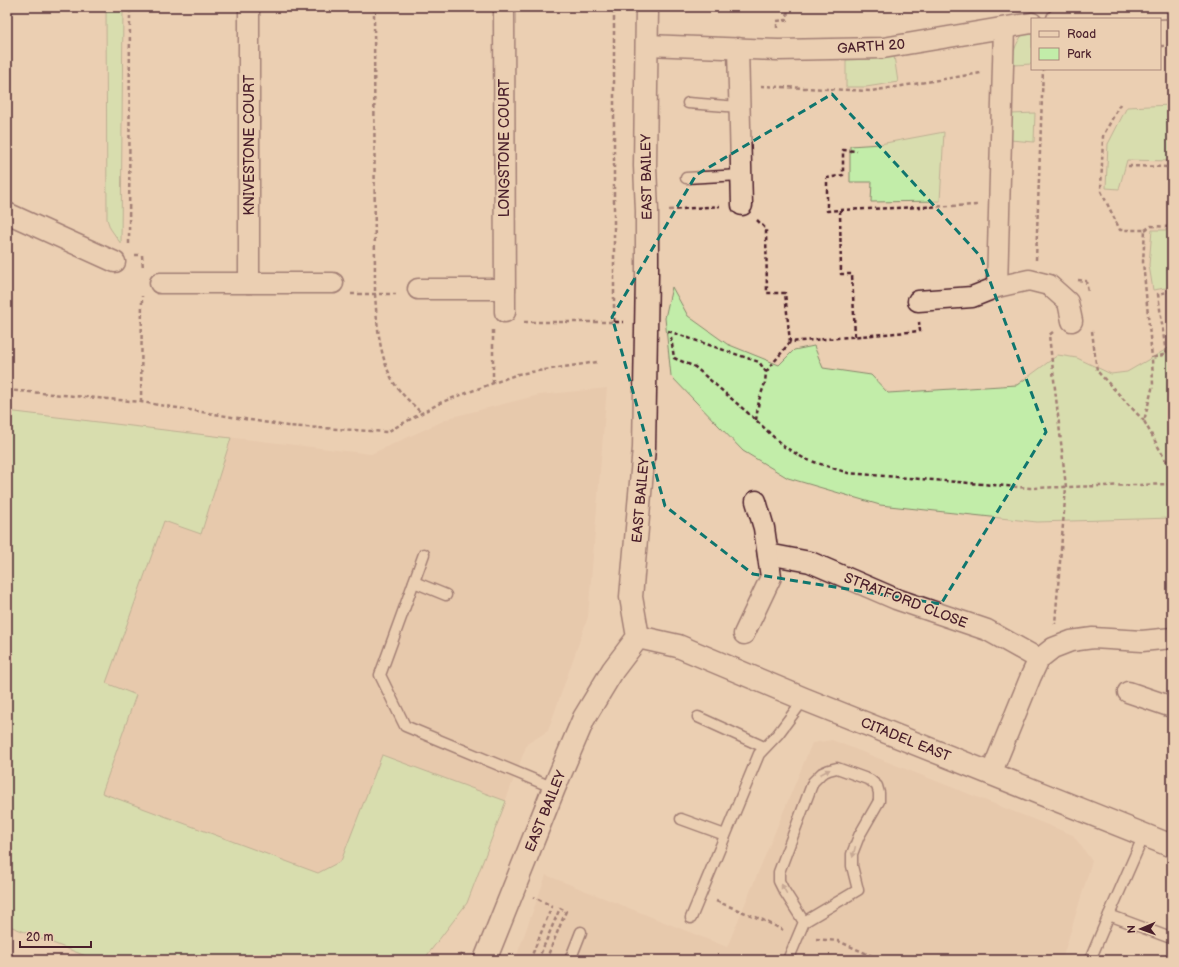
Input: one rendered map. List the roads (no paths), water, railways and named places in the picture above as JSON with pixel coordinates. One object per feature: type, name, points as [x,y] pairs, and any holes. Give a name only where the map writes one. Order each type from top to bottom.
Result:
[{"type":"street","name":"KNIVESTONE COURT","points":[[249,7],[249,283]]},
{"type":"street","name":"LONGSTONE COURT","points":[[504,7],[506,319]]},
{"type":"street","name":"EAST BAILEY","points":[[484,959],[584,718],[613,670],[638,637],[631,597],[644,448],[647,211],[645,166],[647,7]]},
{"type":"street","points":[[1063,18],[1109,10],[1172,8]]},
{"type":"street","name":"GARTH 20","points":[[647,45],[778,50],[883,48],[1031,23]]},
{"type":"street","points":[[997,287],[1004,28]]},
{"type":"street","points":[[738,48],[742,205]]},
{"type":"street","points":[[7,213],[115,262]]},
{"type":"street","points":[[918,301],[972,296],[997,287],[1029,280],[1049,285],[1068,302],[1072,321]]},
{"type":"street","points":[[151,287],[249,283],[333,283]]},
{"type":"street","points":[[418,289],[505,289]]},
{"type":"street","points":[[744,634],[771,577],[764,528],[756,501]]},
{"type":"street","name":"STRATFORD CLOSE","points":[[768,554],[810,562],[896,599],[987,630],[1046,653]]},
{"type":"street","name":"CITADEL EAST","points":[[638,637],[678,646],[804,699],[1172,846]]},
{"type":"street","points":[[991,774],[1031,676],[1046,653],[1070,642],[1093,638],[1142,642],[1172,638]]},
{"type":"street","points":[[1128,692],[1172,707]]},
{"type":"lane","points":[[688,103],[739,107]]},
{"type":"lane","points":[[686,178],[741,175]]},
{"type":"lane","points":[[424,554],[380,675],[405,726],[554,788]]},
{"type":"lane","points":[[414,582],[446,594]]},
{"type":"lane","points":[[691,918],[759,754],[778,734],[804,699]]},
{"type":"lane","points":[[698,717],[764,747]]},
{"type":"lane","points":[[788,960],[804,922],[858,890],[852,866],[852,854],[859,836],[879,801],[879,793],[877,786],[870,780],[837,768],[822,773],[813,782],[779,872],[779,881],[783,889],[804,922]]},
{"type":"lane","points":[[682,819],[725,835]]},
{"type":"lane","points":[[1090,960],[1108,915],[1144,835]]},
{"type":"lane","points":[[1108,915],[1168,937]]},
{"type":"lane","points":[[570,960],[581,932]]}]
